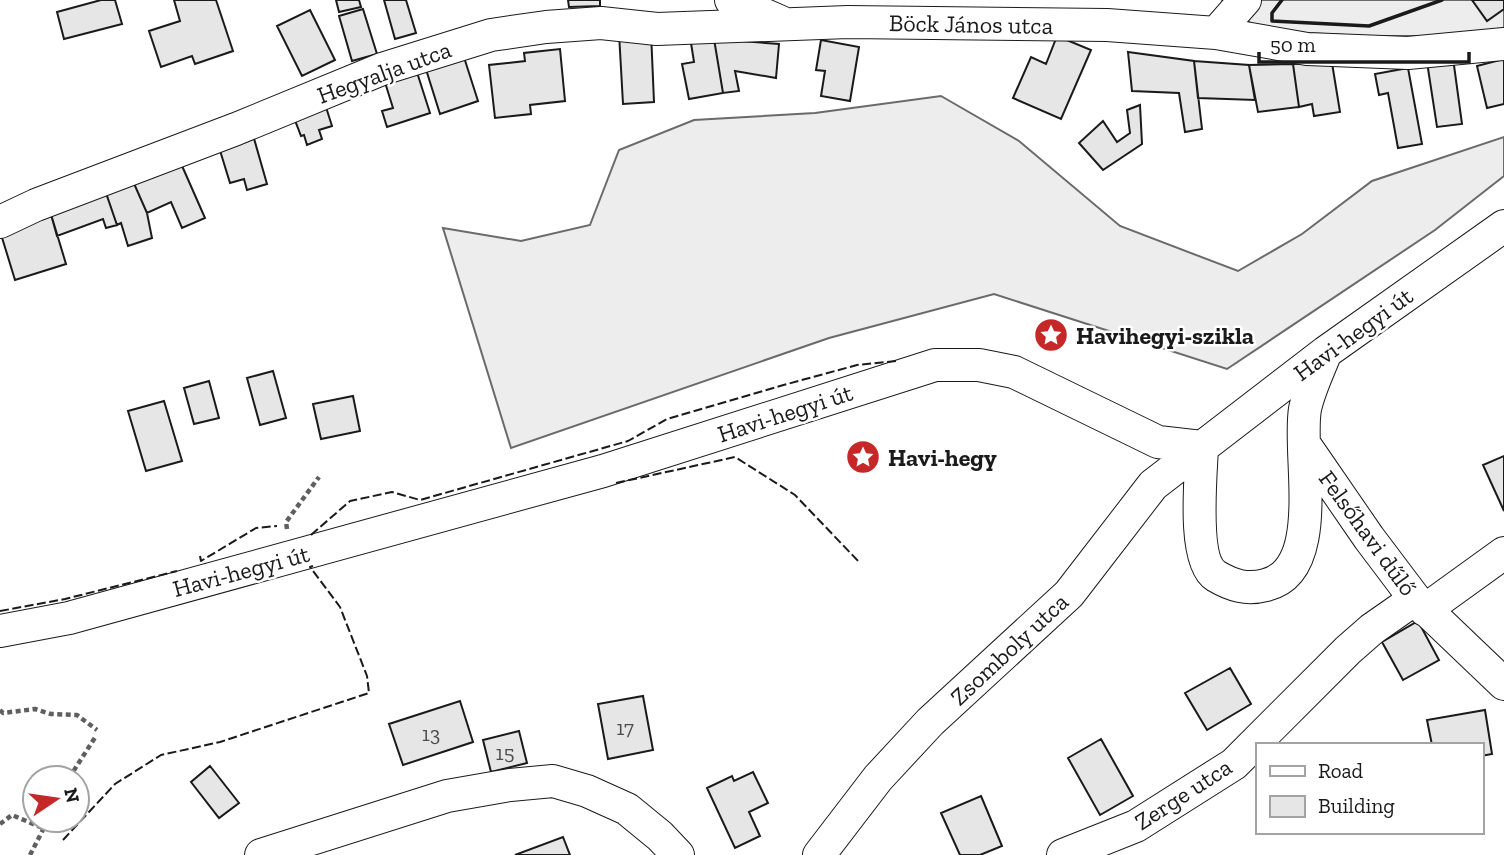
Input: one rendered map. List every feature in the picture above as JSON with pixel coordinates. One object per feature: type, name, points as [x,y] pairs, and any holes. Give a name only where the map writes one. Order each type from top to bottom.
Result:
[{"type":"street","name":"Böck János utca","points":[[731,0],[788,26],[848,22],[1107,25],[1216,33],[1319,50],[1408,53],[1504,44]]},
{"type":"street","points":[[1216,33],[1245,0]]},
{"type":"street","name":"Hegyalja utca","points":[[0,222],[36,205],[236,129],[382,69],[491,35],[601,23],[657,29],[788,26]]},
{"type":"street","name":"Havi-hegyi út","points":[[0,631],[69,618],[603,471],[935,365],[979,365],[1014,372],[1157,442],[1202,447],[1326,352],[1504,226]]},
{"type":"street","name":"Felsőhavi dűlő","points":[[1326,352],[1312,384],[1305,411],[1305,445],[1369,538],[1420,604],[1504,684]]},
{"type":"street","points":[[1202,447],[1202,554],[1210,572],[1230,585],[1252,589],[1273,584],[1287,574],[1297,556],[1303,538],[1305,445]]},
{"type":"street","name":"Zsomboly utca","points":[[819,855],[878,778],[929,722],[1069,594],[1153,485],[1202,447]]},
{"type":"street","name":"Zerge utca","points":[[1063,855],[1136,826],[1234,764],[1372,629],[1420,604],[1504,553]]},
{"type":"street","points":[[261,855],[447,796],[553,780],[627,808],[678,855]]},
{"type":"path","points":[[293,557],[286,523],[319,477]]},
{"type":"path","points":[[0,710],[3,713],[35,709],[51,714],[77,715],[97,733],[78,764]]},
{"type":"path","points":[[0,824],[12,815],[21,819]]},
{"type":"path","points":[[30,855],[43,834]]},
{"type":"shaded area","points":[[1222,0],[1504,0],[1504,32],[1465,36],[1363,36],[1287,32],[1253,25]]},
{"type":"shaded area","points":[[941,96],[1019,141],[1120,226],[1238,271],[1302,234],[1372,181],[1504,137],[1504,176],[1435,230],[1227,369],[994,294],[829,338],[511,448],[443,228],[521,241],[590,225],[619,150],[694,120],[815,113]]},
{"type":"building","points":[[101,0],[115,0],[122,24],[64,39],[57,12]]},
{"type":"building","points":[[174,0],[216,0],[233,51],[195,64],[192,56],[161,67],[149,31],[180,21]]},
{"type":"building","points":[[336,0],[359,0],[361,7],[339,12]]},
{"type":"building","points":[[384,0],[406,0],[416,33],[395,39]]},
{"type":"building","points":[[568,0],[600,0],[600,6],[569,7]]},
{"type":"building","points":[[1472,0],[1504,0],[1504,9],[1487,21]]},
{"type":"building","points":[[363,9],[377,54],[352,61],[339,16]]},
{"type":"building","points":[[310,10],[335,60],[302,76],[277,26]]},
{"type":"building","points":[[651,32],[654,102],[623,104],[619,33]]},
{"type":"building","points":[[1057,36],[1091,50],[1061,119],[1013,98],[1031,57],[1046,64]]},
{"type":"building","points":[[714,39],[723,93],[689,99],[682,64],[694,62],[691,43]]},
{"type":"building","points":[[714,39],[779,44],[776,78],[735,71],[739,91],[723,93]]},
{"type":"building","points":[[821,40],[859,47],[850,101],[821,96],[825,71],[816,70]]},
{"type":"building","points":[[560,49],[565,101],[530,105],[531,114],[495,118],[489,65],[525,61],[524,53]]},
{"type":"building","points":[[462,51],[478,101],[440,114],[424,63]]},
{"type":"building","points":[[1128,52],[1194,61],[1202,129],[1185,132],[1179,93],[1132,91]]},
{"type":"building","points":[[1453,58],[1462,124],[1437,127],[1427,62]]},
{"type":"building","points":[[1504,59],[1504,104],[1487,108],[1477,66]]},
{"type":"building","points":[[1194,61],[1249,65],[1255,100],[1198,98]]},
{"type":"building","points":[[1332,63],[1340,112],[1314,116],[1312,104],[1299,107],[1293,64]]},
{"type":"building","points":[[1293,64],[1299,107],[1258,112],[1249,65]]},
{"type":"building","points":[[415,66],[430,113],[387,127],[382,111],[393,108],[383,76]]},
{"type":"building","points":[[1408,68],[1422,144],[1398,148],[1388,93],[1379,95],[1375,74]]},
{"type":"building","points":[[325,104],[332,126],[319,130],[322,139],[307,145],[293,115]]},
{"type":"building","points":[[1140,105],[1142,144],[1103,170],[1079,143],[1103,121],[1117,142],[1130,133],[1127,110]]},
{"type":"building","points":[[253,135],[267,184],[247,190],[244,179],[230,183],[218,144]]},
{"type":"building","points":[[179,159],[205,218],[182,228],[171,202],[147,213],[132,179]]},
{"type":"building","points":[[132,179],[147,213],[152,238],[128,246],[121,223],[117,225],[105,190]]},
{"type":"building","points":[[105,190],[117,225],[106,228],[103,219],[57,236],[50,211]]},
{"type":"building","points":[[50,211],[66,264],[15,280],[0,231]]},
{"type":"building","points":[[273,371],[286,418],[260,425],[247,378]]},
{"type":"building","points":[[209,381],[219,418],[194,424],[184,388]]},
{"type":"building","points":[[353,396],[360,431],[321,439],[313,404]]},
{"type":"building","points":[[164,401],[182,461],[146,471],[128,411]]},
{"type":"building","points":[[1504,456],[1504,511],[1483,465]]},
{"type":"building","points":[[1418,621],[1439,660],[1403,680],[1382,642]]},
{"type":"building","points":[[1230,668],[1251,704],[1207,730],[1185,693]]},
{"type":"building","points":[[643,696],[653,750],[608,759],[598,704]]},
{"type":"building","points":[[460,701],[473,742],[403,765],[389,724]]},
{"type":"building","points":[[1485,710],[1492,754],[1483,756],[1483,743],[1432,743],[1427,720]]},
{"type":"building","points":[[519,731],[527,763],[491,772],[483,740]]},
{"type":"building","points":[[1101,739],[1133,796],[1100,815],[1068,758]]},
{"type":"building","points":[[210,766],[239,803],[219,818],[191,782]]},
{"type":"building","points":[[753,772],[768,803],[749,812],[760,836],[735,848],[707,788],[732,776],[734,781]]},
{"type":"building","points":[[981,796],[1002,846],[980,855],[960,855],[941,813]]},
{"type":"building","points":[[563,837],[570,855],[515,855]]},
{"type":"fence","points":[[311,535],[350,501],[392,492],[420,500],[628,441],[667,419],[780,386],[857,365],[897,361]]},
{"type":"fence","points":[[616,483],[735,457],[795,495],[860,563]]},
{"type":"fence","points":[[200,556],[201,561],[256,528],[277,526]]},
{"type":"fence","points":[[63,840],[115,784],[161,755],[220,742],[369,693],[367,676],[340,607],[310,567],[313,566]]},
{"type":"fence","points":[[0,611],[65,599],[177,571]]},
{"type":"wall","points":[[1282,0],[1272,13],[1272,21],[1369,26],[1442,0]]},
{"type":"place","name":"Havihegyi-szikla","points":[[1051,335]]},
{"type":"place","name":"Havi-hegy","points":[[863,457]]}]
